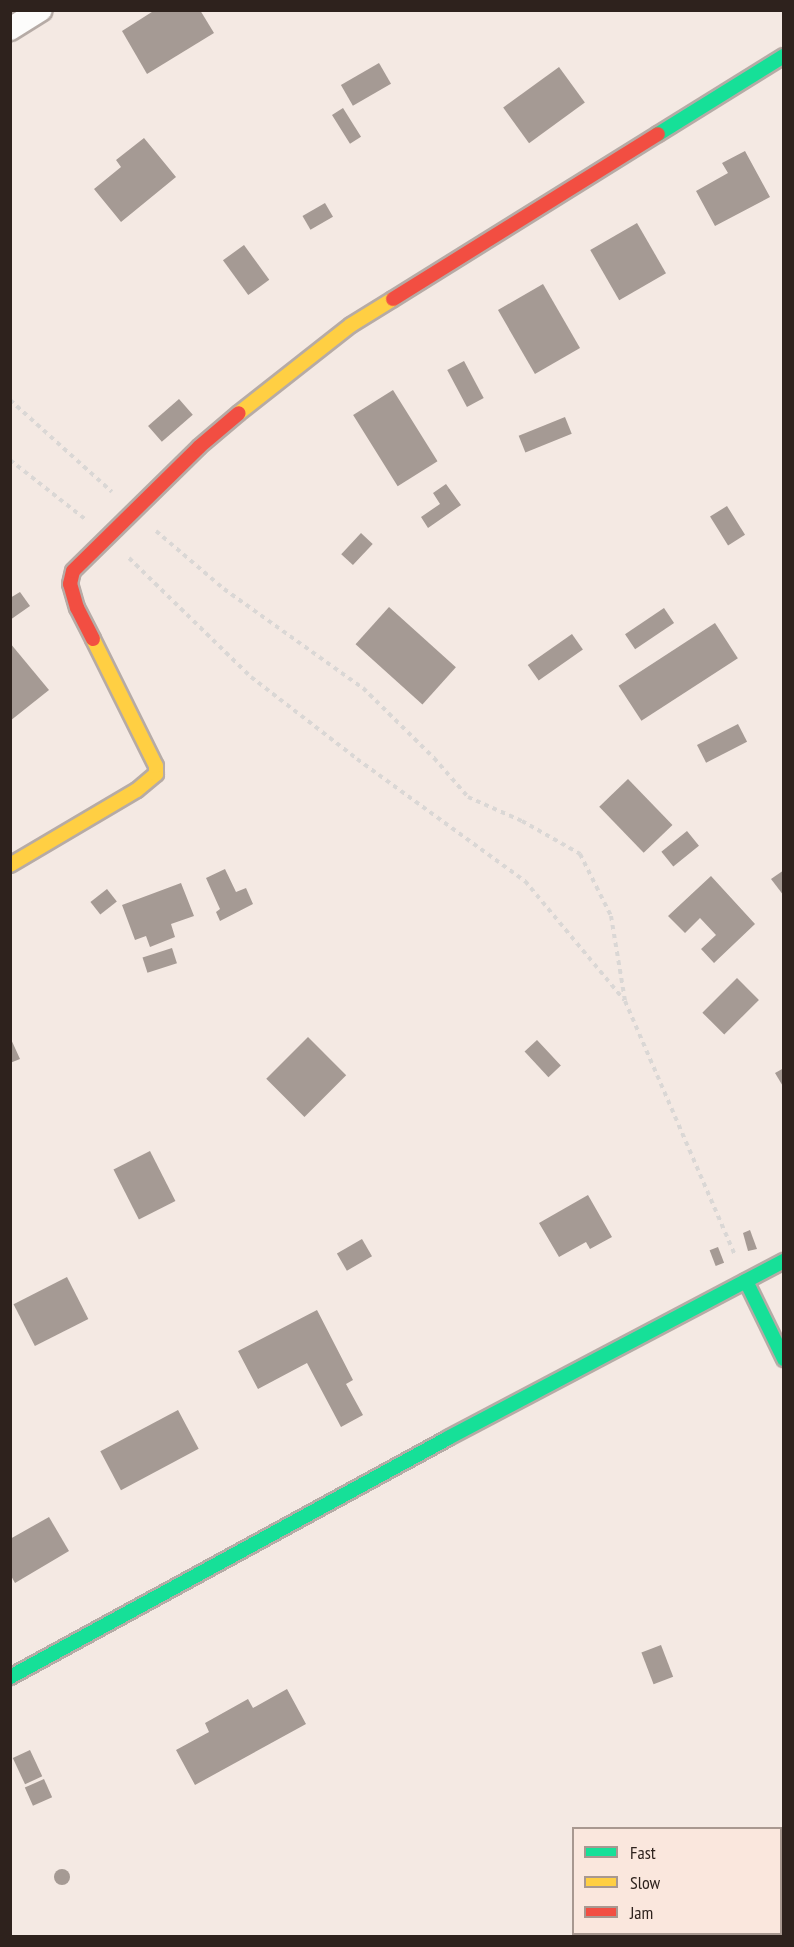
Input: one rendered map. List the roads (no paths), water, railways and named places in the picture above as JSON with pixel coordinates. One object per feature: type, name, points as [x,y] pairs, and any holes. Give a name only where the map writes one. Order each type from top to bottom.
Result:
[{"type":"street","points":[[12,25],[40,10]]},
{"type":"street","points":[[10,865],[137,790],[156,774],[151,756],[77,608],[70,584],[73,571],[199,447],[271,386],[351,325],[783,56]]},
{"type":"street","points":[[10,1677],[438,1443],[783,1262]]},
{"type":"street","points":[[746,1281],[783,1359]]}]
